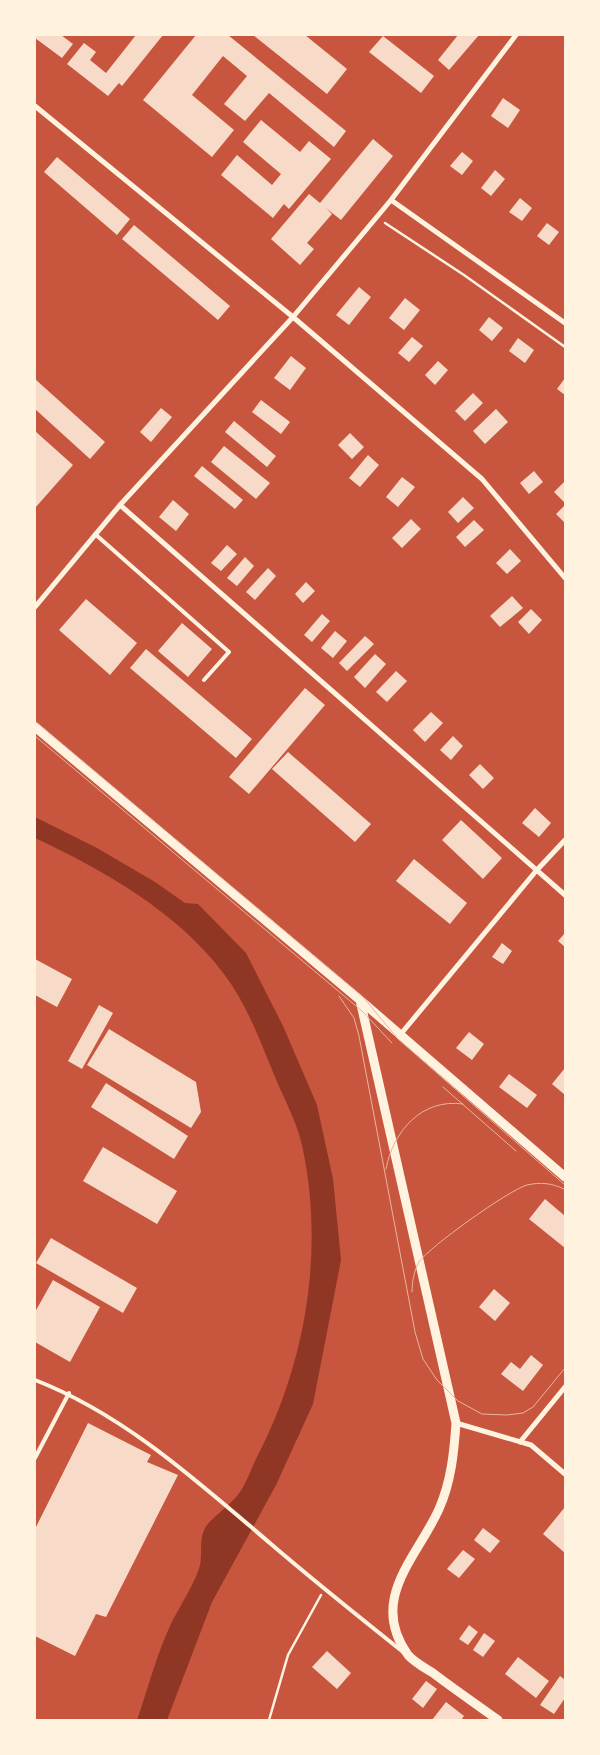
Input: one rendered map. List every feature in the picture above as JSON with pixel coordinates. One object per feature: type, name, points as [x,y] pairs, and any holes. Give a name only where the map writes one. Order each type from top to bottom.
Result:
[{"type":"street","points":[[35,607],[120,504],[293,318],[391,200],[516,35]]},
{"type":"street","points":[[35,106],[293,318],[482,479],[565,578]]},
{"type":"street","points":[[391,200],[565,323]]},
{"type":"street","points":[[120,504],[565,895]]},
{"type":"street","points":[[35,727],[360,1000],[565,1177]]},
{"type":"street","points":[[400,1035],[536,871],[565,840]]},
{"type":"street","points":[[360,1000],[456,1423],[448,1485],[439,1510],[400,1577],[392,1606],[395,1629],[409,1656],[498,1720]]},
{"type":"street","points":[[520,1442],[565,1387]]},
{"type":"street","points":[[456,1423],[531,1445],[565,1474]]},
{"type":"lane","points":[[95,534],[229,652],[204,680]]},
{"type":"lane","points":[[35,1380],[69,1393],[175,1462],[324,1590],[409,1656]]},
{"type":"lane","points":[[35,1458],[69,1393]]},
{"type":"path","points":[[376,218],[464,275],[565,347]]},
{"type":"path","points":[[268,1720],[288,1655],[324,1590]]},
{"type":"shaded area","points":[[35,817],[97,848],[155,882],[185,903],[198,904],[246,953],[283,1026],[317,1105],[333,1179],[341,1260],[313,1404],[276,1485],[212,1602],[167,1720],[137,1720],[156,1661],[173,1619],[198,1572],[204,1530],[236,1497],[245,1484],[288,1385],[299,1346],[311,1265],[312,1225],[309,1185],[302,1145],[293,1117],[252,1021],[224,974],[185,931],[162,912],[113,879],[35,838]]},
{"type":"building","points":[[35,35],[61,35],[73,44],[62,58],[35,38]]},
{"type":"building","points":[[136,35],[163,35],[122,86],[119,83],[108,96],[67,64],[84,43],[96,52],[90,60],[106,73]]},
{"type":"building","points":[[196,35],[228,35],[346,131],[334,147],[269,93],[245,121],[224,104],[247,76],[223,56],[192,95],[234,130],[212,157],[143,100]]},
{"type":"building","points":[[253,35],[305,35],[347,69],[327,94]]},
{"type":"building","points":[[458,35],[479,35],[449,70],[438,60]]},
{"type":"building","points":[[383,36],[434,76],[421,93],[369,52]]},
{"type":"building","points":[[503,98],[520,110],[508,128],[491,116]]},
{"type":"building","points":[[261,120],[300,152],[309,141],[331,159],[289,209],[284,204],[273,218],[221,175],[237,155],[272,185],[281,174],[243,142]]},
{"type":"building","points":[[373,139],[393,156],[341,220],[326,208],[332,214],[307,243],[314,249],[300,265],[271,239],[309,194],[320,203]]},
{"type":"building","points":[[462,152],[473,161],[462,175],[450,166]]},
{"type":"building","points":[[57,157],[130,219],[117,235],[44,172]]},
{"type":"building","points":[[495,170],[505,179],[491,196],[481,188]]},
{"type":"building","points":[[520,198],[532,208],[522,221],[509,212]]},
{"type":"building","points":[[547,223],[559,232],[549,245],[537,236]]},
{"type":"building","points":[[134,225],[230,306],[218,320],[122,239]]},
{"type":"building","points":[[359,287],[371,297],[349,325],[336,315]]},
{"type":"building","points":[[405,298],[420,310],[404,330],[389,318]]},
{"type":"building","points":[[489,317],[503,328],[492,341],[479,330]]},
{"type":"building","points":[[412,337],[423,346],[409,362],[398,353]]},
{"type":"building","points":[[518,338],[534,350],[525,363],[509,351]]},
{"type":"building","points":[[291,356],[306,368],[290,390],[274,378]]},
{"type":"building","points":[[438,361],[448,370],[435,385],[425,375]]},
{"type":"building","points":[[565,378],[565,395],[557,389]]},
{"type":"building","points":[[35,379],[105,442],[90,459],[35,409]]},
{"type":"building","points":[[473,393],[483,403],[465,421],[455,411]]},
{"type":"building","points":[[261,400],[290,422],[281,434],[252,412]]},
{"type":"building","points":[[161,408],[172,417],[151,442],[140,432]]},
{"type":"building","points":[[496,409],[508,422],[485,444],[473,431]]},
{"type":"building","points":[[234,421],[276,456],[267,467],[225,432]]},
{"type":"building","points":[[35,431],[73,465],[35,508]]},
{"type":"building","points":[[350,433],[364,447],[352,459],[338,445]]},
{"type":"building","points":[[224,446],[270,483],[256,499],[211,462]]},
{"type":"building","points":[[368,455],[379,465],[360,487],[349,478]]},
{"type":"building","points":[[202,466],[243,500],[235,509],[194,476]]},
{"type":"building","points":[[534,471],[543,482],[529,494],[520,483]]},
{"type":"building","points":[[402,477],[415,487],[398,507],[386,497]]},
{"type":"building","points":[[565,481],[565,503],[554,492]]},
{"type":"building","points":[[463,497],[474,508],[458,523],[448,512]]},
{"type":"building","points":[[173,500],[189,514],[176,531],[159,517]]},
{"type":"building","points":[[565,505],[565,523],[556,514]]},
{"type":"building","points":[[411,519],[421,529],[402,548],[392,538]]},
{"type":"building","points":[[474,520],[484,530],[465,547],[456,537]]},
{"type":"building","points":[[227,545],[237,554],[221,571],[211,563]]},
{"type":"building","points":[[510,549],[521,561],[507,574],[496,563]]},
{"type":"building","points":[[245,557],[254,566],[237,586],[227,578]]},
{"type":"building","points":[[268,568],[276,576],[255,600],[246,592]]},
{"type":"building","points":[[306,582],[315,591],[303,603],[295,594]]},
{"type":"building","points":[[512,596],[523,608],[500,627],[490,616]]},
{"type":"building","points":[[86,599],[137,643],[110,675],[59,630]]},
{"type":"building","points":[[531,609],[542,620],[529,634],[518,622]]},
{"type":"building","points":[[322,614],[330,621],[312,642],[304,635]]},
{"type":"building","points":[[182,623],[212,649],[188,677],[158,651]]},
{"type":"building","points":[[335,631],[347,641],[333,658],[321,648]]},
{"type":"building","points":[[365,636],[374,644],[347,671],[339,663]]},
{"type":"building","points":[[146,649],[252,739],[236,758],[130,668]]},
{"type":"building","points":[[375,654],[386,664],[365,688],[354,677]]},
{"type":"building","points":[[396,671],[407,681],[387,702],[376,692]]},
{"type":"building","points":[[305,688],[325,705],[249,794],[229,777]]},
{"type":"building","points":[[431,712],[443,723],[425,742],[413,730]]},
{"type":"building","points":[[453,736],[463,746],[451,760],[440,750]]},
{"type":"building","points":[[288,752],[371,824],[355,842],[272,769]]},
{"type":"building","points":[[480,764],[494,778],[483,789],[469,775]]},
{"type":"building","points":[[535,808],[551,823],[539,837],[522,823]]},
{"type":"building","points":[[461,820],[502,858],[483,879],[442,840]]},
{"type":"building","points":[[414,859],[467,903],[450,924],[396,881]]},
{"type":"building","points":[[565,933],[565,947],[558,941]]},
{"type":"building","points":[[502,943],[512,951],[503,964],[492,957]]},
{"type":"building","points":[[35,959],[72,979],[57,1007],[35,995]]},
{"type":"building","points":[[99,1005],[113,1013],[82,1069],[68,1061]]},
{"type":"building","points":[[109,1029],[196,1082],[201,1112],[191,1128],[87,1065]]},
{"type":"building","points":[[469,1032],[484,1044],[472,1060],[456,1048]]},
{"type":"building","points":[[565,1068],[565,1095],[552,1084]]},
{"type":"building","points":[[509,1074],[537,1095],[527,1108],[499,1087]]},
{"type":"building","points":[[106,1083],[188,1136],[174,1159],[91,1107]]},
{"type":"building","points":[[103,1147],[177,1191],[157,1224],[83,1181]]},
{"type":"building","points":[[545,1199],[565,1216],[565,1248],[529,1219]]},
{"type":"building","points":[[51,1238],[137,1288],[123,1313],[36,1263]]},
{"type":"building","points":[[53,1280],[100,1307],[70,1362],[35,1342],[35,1312]]},
{"type":"building","points":[[494,1289],[510,1303],[495,1321],[479,1307]]},
{"type":"building","points":[[531,1355],[543,1365],[523,1391],[501,1374],[511,1362],[520,1369]]},
{"type":"building","points":[[88,1423],[151,1455],[147,1462],[178,1475],[106,1617],[96,1614],[75,1656],[35,1636],[35,1529]]},
{"type":"building","points":[[565,1507],[565,1553],[543,1534]]},
{"type":"building","points":[[483,1528],[500,1541],[490,1553],[474,1540]]},
{"type":"building","points":[[463,1550],[475,1559],[459,1578],[447,1569]]},
{"type":"building","points":[[469,1625],[478,1632],[468,1645],[459,1639]]},
{"type":"building","points":[[484,1633],[495,1641],[483,1657],[473,1650]]},
{"type":"building","points":[[327,1651],[351,1673],[337,1689],[312,1667]]},
{"type":"building","points":[[518,1657],[549,1681],[536,1698],[505,1674]]},
{"type":"building","points":[[560,1676],[565,1680],[565,1698],[554,1714],[540,1705]]},
{"type":"building","points":[[426,1681],[437,1689],[423,1708],[412,1699]]},
{"type":"building","points":[[446,1702],[464,1716],[461,1720],[432,1720]]},
{"type":"tram line","points":[[35,721],[363,997],[398,1039],[565,1185]]},
{"type":"tram line","points":[[35,736],[362,1011],[392,1043]]},
{"type":"tram line","points":[[339,996],[354,1018],[359,1036],[415,1332],[423,1359],[437,1380],[458,1401],[482,1414],[507,1415],[523,1413],[533,1407],[565,1368]]},
{"type":"tram line","points":[[443,1087],[516,1151]]},
{"type":"tram line","points":[[386,1169],[395,1142],[412,1120],[422,1112],[435,1106],[463,1104]]},
{"type":"tram line","points":[[412,1292],[412,1285],[419,1262],[453,1232],[504,1197],[527,1185],[546,1184],[564,1189]]}]
